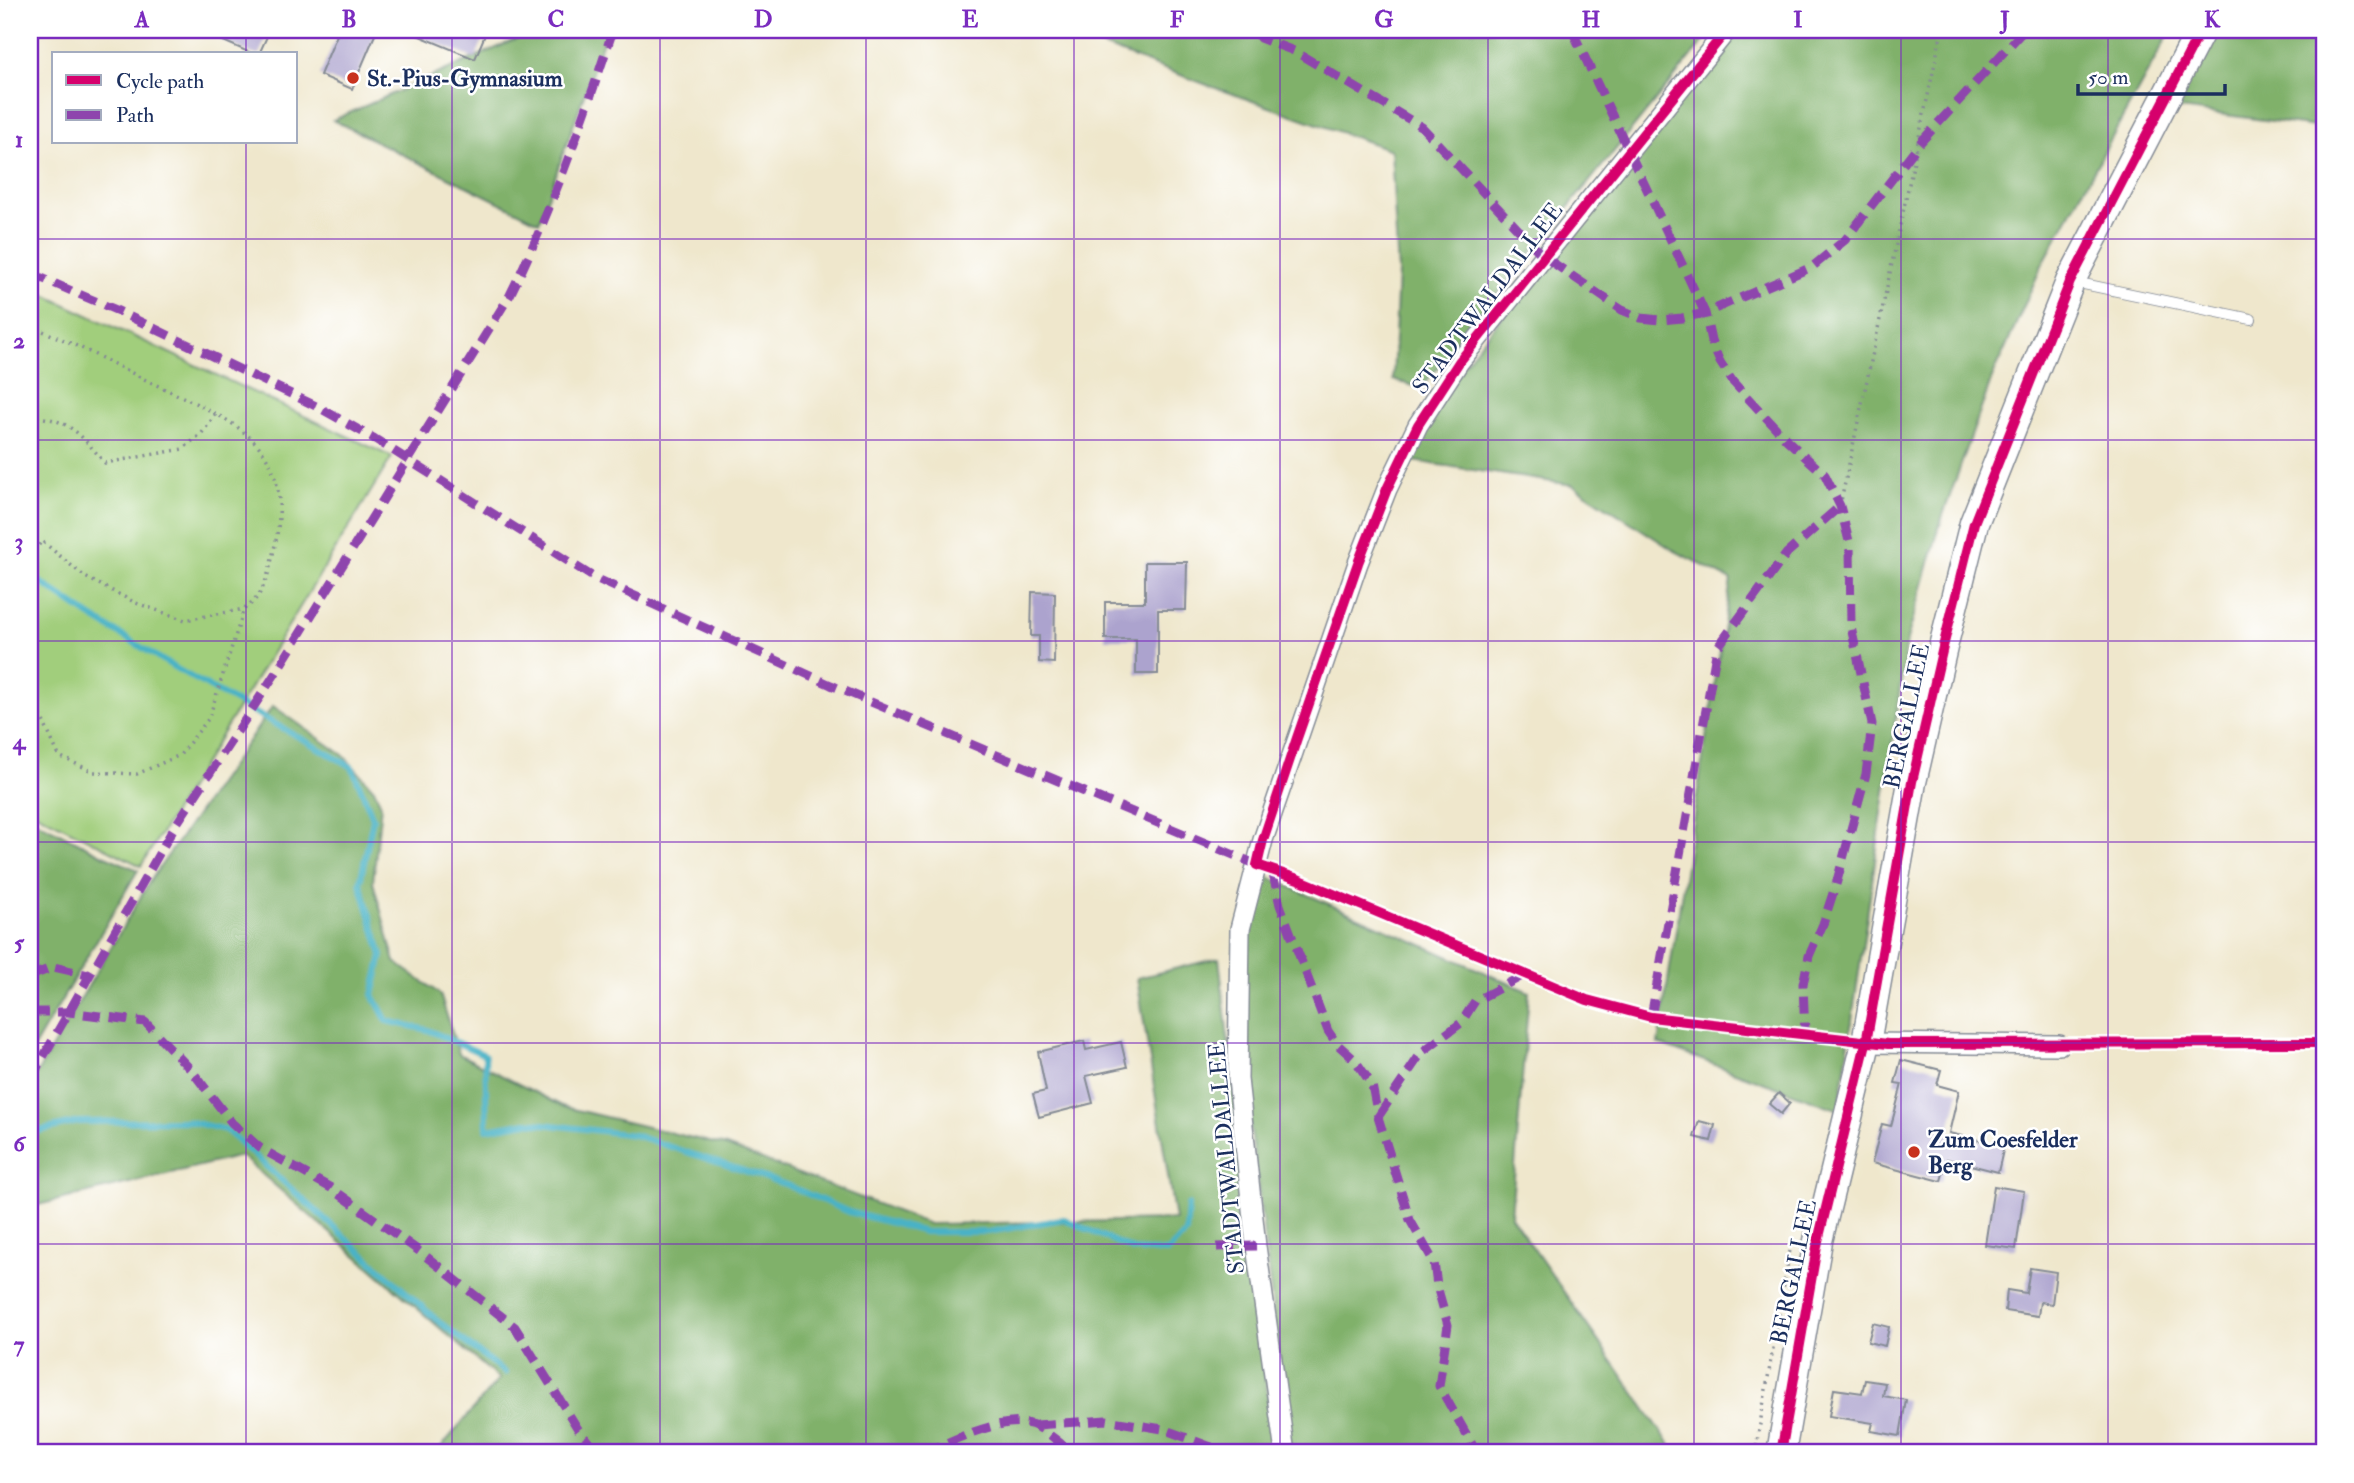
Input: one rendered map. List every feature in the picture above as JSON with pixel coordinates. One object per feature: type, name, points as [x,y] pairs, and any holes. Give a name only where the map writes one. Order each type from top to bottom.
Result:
[{"type":"street","name":"STADTWALDALLEE","points":[[1284,1453],[1256,1246],[1238,1079],[1240,929],[1264,840],[1358,563],[1387,489],[1418,425],[1459,362],[1727,30]]},
{"type":"street","name":"BERGALLEE","points":[[1781,1453],[1818,1241],[1866,1043],[1912,782],[1974,523],[2070,282],[2201,30]]},
{"type":"street","points":[[1866,1043],[2059,1045]]},
{"type":"lane","points":[[2070,282],[2251,319]]},
{"type":"path","points":[[1840,506],[1942,30]]},
{"type":"path","points":[[30,326],[71,342],[216,414],[243,433],[262,451],[272,470],[280,500],[279,523],[266,580],[255,603],[244,609],[185,620],[136,603],[85,577],[41,541],[30,555]]},
{"type":"path","points":[[30,417],[50,417],[71,427],[105,463],[183,449],[202,433],[216,414]]},
{"type":"path","points":[[30,692],[59,756],[94,772],[137,774],[180,755],[209,718],[244,609]]},
{"type":"green space","points":[[530,30],[607,30],[539,222],[333,120],[528,34]]},
{"type":"green space","points":[[1060,30],[1713,30],[1421,388],[1393,380],[1398,272],[1391,150]]},
{"type":"green space","points":[[1734,30],[2171,30],[2042,265],[1992,378],[1942,518],[1907,640],[1839,1110],[1658,1044],[1731,580],[1673,550],[1573,485],[1406,460],[1463,365]]},
{"type":"green space","points":[[2217,30],[2324,30],[2324,128],[2172,108]]},
{"type":"green space","points":[[30,288],[392,457],[141,866],[30,810]]},
{"type":"green space","points":[[273,706],[343,755],[374,789],[381,805],[373,882],[395,962],[440,994],[459,1054],[564,1107],[726,1146],[929,1224],[1175,1220],[1137,978],[1219,958],[1274,1453],[436,1453],[499,1379],[241,1156],[30,1207],[30,1085],[150,881]]},
{"type":"green space","points":[[30,818],[138,870],[30,1054]]},
{"type":"green space","points":[[1265,876],[1529,992],[1511,1216],[1676,1453],[1291,1453],[1245,1083],[1245,953]]},
{"type":"building","points":[[198,30],[270,30],[260,52],[248,52]]},
{"type":"building","points":[[339,30],[377,30],[352,89],[320,75]]},
{"type":"building","points":[[405,30],[487,30],[475,59]]},
{"type":"building","points":[[1145,562],[1187,562],[1186,610],[1158,610],[1158,674],[1136,674],[1136,639],[1105,639],[1105,602],[1145,602]]},
{"type":"building","points":[[1032,592],[1055,593],[1054,663],[1039,662],[1039,636],[1031,636]]},
{"type":"building","points":[[1084,1041],[1086,1050],[1121,1042],[1127,1067],[1086,1076],[1093,1103],[1039,1117],[1033,1094],[1046,1091],[1038,1052]]},
{"type":"building","points":[[1901,1060],[1941,1070],[1937,1085],[1959,1091],[1949,1133],[2004,1146],[1998,1172],[1947,1159],[1941,1181],[1872,1163],[1882,1124],[1891,1126],[1902,1084],[1895,1083]]},
{"type":"building","points":[[1779,1093],[1790,1103],[1781,1114],[1769,1104]]},
{"type":"building","points":[[1699,1121],[1715,1125],[1711,1141],[1694,1137]]},
{"type":"building","points":[[1994,1186],[2024,1191],[2016,1249],[1985,1245]]},
{"type":"building","points":[[2030,1268],[2056,1272],[2052,1304],[2040,1302],[2038,1316],[2005,1311],[2007,1290],[2026,1293]]},
{"type":"building","points":[[1873,1323],[1889,1327],[1885,1346],[1868,1342]]},
{"type":"building","points":[[1865,1380],[1885,1383],[1883,1396],[1906,1400],[1900,1436],[1871,1431],[1873,1423],[1829,1416],[1834,1389],[1862,1393]]},
{"type":"waterway","points":[[30,575],[90,616],[177,669],[352,767],[373,818],[360,883],[382,955],[373,995],[387,1021],[428,1030],[485,1055],[487,1129],[527,1122],[634,1135],[787,1185],[849,1212],[925,1232],[988,1232],[1064,1219],[1133,1250],[1167,1252],[1186,1233],[1188,1205]]},
{"type":"waterway","points":[[30,1133],[78,1122],[187,1121],[226,1130],[437,1320],[505,1373]]},
{"type":"marked path","points":[[30,1080],[172,831],[275,674],[510,295],[553,198],[613,30]]},
{"type":"marked path","points":[[1256,30],[1260,38],[1294,51],[1422,127],[1543,256],[1622,310],[1641,318],[1661,320],[1705,313],[1711,341],[1733,382],[1787,440],[1825,475],[1840,506],[1850,545],[1851,627],[1872,724],[1866,774],[1837,881],[1809,956],[1803,984],[1805,1035]]},
{"type":"marked path","points":[[1572,30],[1705,313],[1812,267],[1845,240],[1919,144],[2024,30]]},
{"type":"marked path","points":[[30,273],[116,310],[320,408],[375,439],[593,577],[831,685],[1260,866]]},
{"type":"marked path","points":[[1651,1017],[1717,648],[1787,553],[1840,506]]},
{"type":"marked path","points":[[1272,870],[1280,905],[1328,1031],[1337,1044],[1355,1060],[1372,1085],[1378,1117],[1410,1220],[1434,1262],[1437,1286],[1448,1325],[1439,1386],[1475,1453]]},
{"type":"marked path","points":[[30,976],[54,967],[88,975]]},
{"type":"marked path","points":[[1378,1117],[1422,1052],[1461,1023],[1475,1001],[1526,974]]},
{"type":"marked path","points":[[30,1012],[69,1012],[145,1022],[192,1071],[232,1123],[260,1148],[331,1188],[423,1254],[515,1327],[578,1429],[597,1453]]},
{"type":"marked path","points":[[1217,1247],[1256,1246]]},
{"type":"marked path","points":[[1036,1425],[1106,1420],[1163,1429],[1227,1453]]},
{"type":"marked path","points":[[923,1453],[980,1430],[1012,1423],[1026,1423],[1038,1427],[1073,1453]]},
{"type":"marked path","points":[[30,1449],[33,1453]]},
{"type":"cycle path","points":[[1727,30],[1459,362],[1418,425],[1387,489],[1358,563],[1297,738],[1257,865],[1298,879],[1587,1000],[1651,1017],[1888,1044],[2324,1043]]},
{"type":"cycle path","points":[[1781,1453],[1818,1241],[1866,1043],[1912,782],[1974,523],[2070,282],[2201,30]]},
{"type":"place","name":"St.-Pius-Gymnasium","points":[[353,78]]},
{"type":"place","name":"Zum Coesfelder Berg","points":[[1914,1152]]}]
